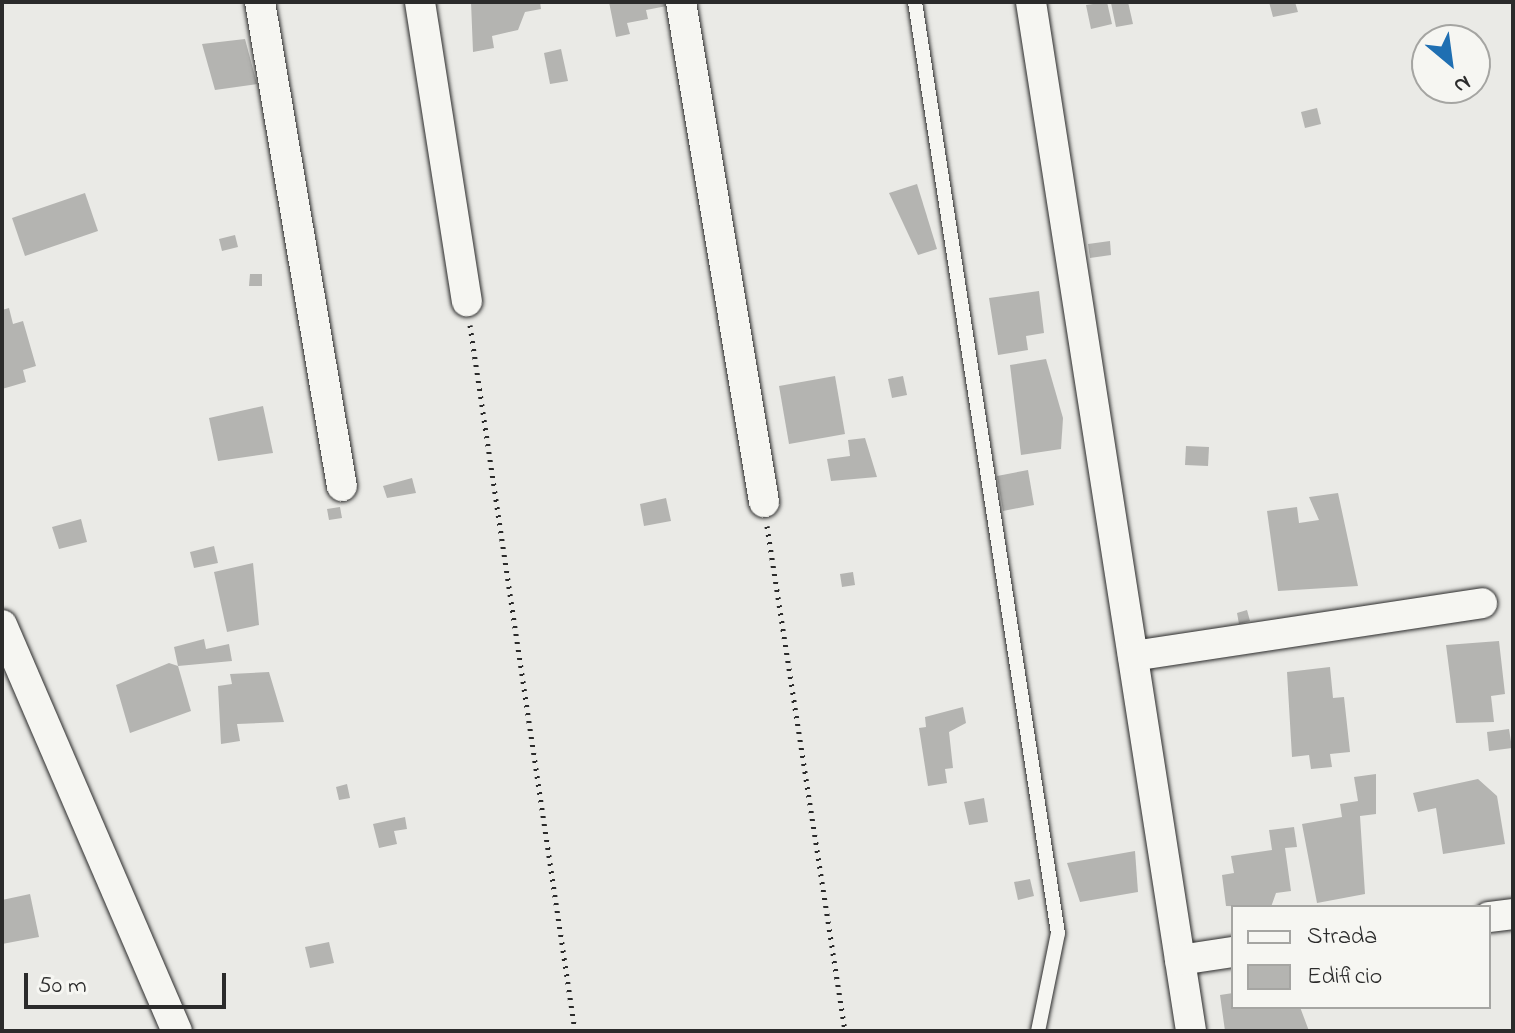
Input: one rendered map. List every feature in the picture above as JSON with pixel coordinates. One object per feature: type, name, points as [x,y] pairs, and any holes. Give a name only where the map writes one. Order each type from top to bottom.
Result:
[{"type":"street","points":[[260,2],[342,486]]},
{"type":"street","points":[[420,2],[467,301]]},
{"type":"street","points":[[681,2],[764,502]]},
{"type":"street","points":[[1031,2],[1191,1031]]},
{"type":"street","points":[[1133,656],[1482,603]]},
{"type":"street","points":[[2,625],[177,1031]]},
{"type":"street","points":[[1491,917],[1513,914]]},
{"type":"street","points":[[1180,960],[1231,952]]},
{"type":"lane","points":[[915,2],[1058,933],[1038,1031]]},
{"type":"path","points":[[467,301],[575,1031]]},
{"type":"path","points":[[764,502],[845,1031]]},
{"type":"building","points":[[471,2],[540,2],[541,9],[525,12],[518,30],[492,36],[494,48],[473,52]]},
{"type":"building","points":[[609,2],[671,2],[672,5],[646,10],[648,19],[627,23],[630,34],[616,37]]},
{"type":"building","points":[[1107,2],[1112,24],[1091,29],[1086,5]]},
{"type":"building","points":[[1128,2],[1133,24],[1116,27],[1111,3]]},
{"type":"building","points":[[1269,2],[1295,2],[1298,12],[1273,17]]},
{"type":"building","points":[[245,39],[257,84],[215,90],[202,44]]},
{"type":"building","points":[[561,49],[568,81],[550,84],[544,53]]},
{"type":"building","points":[[1317,108],[1321,124],[1305,128],[1301,112]]},
{"type":"building","points":[[917,184],[937,249],[918,255],[889,193]]},
{"type":"building","points":[[85,193],[98,231],[25,256],[12,218]]},
{"type":"building","points":[[235,235],[238,247],[222,251],[219,239]]},
{"type":"building","points":[[1110,241],[1111,255],[1090,258],[1088,244]]},
{"type":"building","points":[[250,274],[262,274],[262,286],[249,286]]},
{"type":"building","points":[[1039,291],[1044,333],[1026,336],[1028,350],[998,355],[989,298]]},
{"type":"building","points":[[9,308],[13,324],[23,321],[36,366],[23,370],[26,382],[2,389],[2,310]]},
{"type":"building","points":[[1046,359],[1063,418],[1061,449],[1021,455],[1010,365]]},
{"type":"building","points":[[835,376],[845,434],[789,444],[779,386]]},
{"type":"building","points":[[903,376],[907,395],[892,398],[888,379]]},
{"type":"building","points":[[263,406],[273,453],[218,461],[209,418]]},
{"type":"building","points":[[865,438],[877,477],[831,481],[827,459],[850,456],[848,440]]},
{"type":"building","points":[[1186,446],[1209,447],[1208,466],[1185,465]]},
{"type":"building","points":[[1028,470],[1034,505],[1003,511],[997,476]]},
{"type":"building","points":[[412,478],[416,493],[387,498],[383,486]]},
{"type":"building","points":[[1338,493],[1358,586],[1278,591],[1267,511],[1297,507],[1299,523],[1319,520],[1309,497]]},
{"type":"building","points":[[666,498],[671,521],[644,526],[640,504]]},
{"type":"building","points":[[340,507],[342,518],[329,520],[327,509]]},
{"type":"building","points":[[81,519],[87,542],[59,549],[52,527]]},
{"type":"building","points":[[214,546],[218,563],[194,568],[190,552]]},
{"type":"building","points":[[253,563],[259,625],[227,632],[214,572]]},
{"type":"building","points":[[853,572],[855,585],[842,587],[840,574]]},
{"type":"building","points":[[1247,610],[1250,621],[1239,624],[1237,613]]},
{"type":"building","points":[[204,639],[206,649],[229,644],[232,661],[178,666],[174,647]]},
{"type":"building","points":[[1499,641],[1505,694],[1491,696],[1494,722],[1456,723],[1446,645]]},
{"type":"building","points":[[169,663],[178,666],[191,711],[130,733],[116,685]]},
{"type":"building","points":[[1330,667],[1333,698],[1344,697],[1350,752],[1330,754],[1332,767],[1311,769],[1309,755],[1292,757],[1287,672]]},
{"type":"building","points":[[269,672],[284,722],[237,724],[240,741],[221,744],[218,686],[232,684],[230,674]]},
{"type":"building","points":[[963,707],[966,723],[949,732],[953,768],[945,769],[947,783],[928,786],[919,728],[926,727],[925,717]]},
{"type":"building","points":[[1509,729],[1512,748],[1489,751],[1487,732]]},
{"type":"building","points":[[1376,774],[1376,814],[1360,816],[1365,894],[1317,903],[1302,824],[1342,817],[1340,804],[1358,801],[1354,777]]},
{"type":"building","points":[[1478,779],[1497,796],[1505,844],[1443,854],[1436,808],[1418,812],[1413,793]]},
{"type":"building","points":[[347,784],[350,798],[339,800],[336,787]]},
{"type":"building","points":[[984,798],[988,822],[969,825],[964,802]]},
{"type":"building","points":[[405,817],[407,829],[394,831],[397,844],[379,848],[373,824]]},
{"type":"building","points":[[1294,827],[1297,847],[1285,848],[1291,891],[1276,893],[1272,905],[1226,906],[1222,875],[1234,873],[1231,856],[1272,850],[1269,830]]},
{"type":"building","points":[[1135,851],[1138,892],[1080,902],[1067,863]]},
{"type":"building","points":[[1030,879],[1034,896],[1018,900],[1014,882]]},
{"type":"building","points":[[30,894],[39,937],[2,944],[2,900]]},
{"type":"building","points":[[329,942],[334,963],[310,968],[305,947]]},
{"type":"building","points":[[1231,993],[1231,1009],[1301,1009],[1309,1031],[1225,1031],[1220,995]]}]
